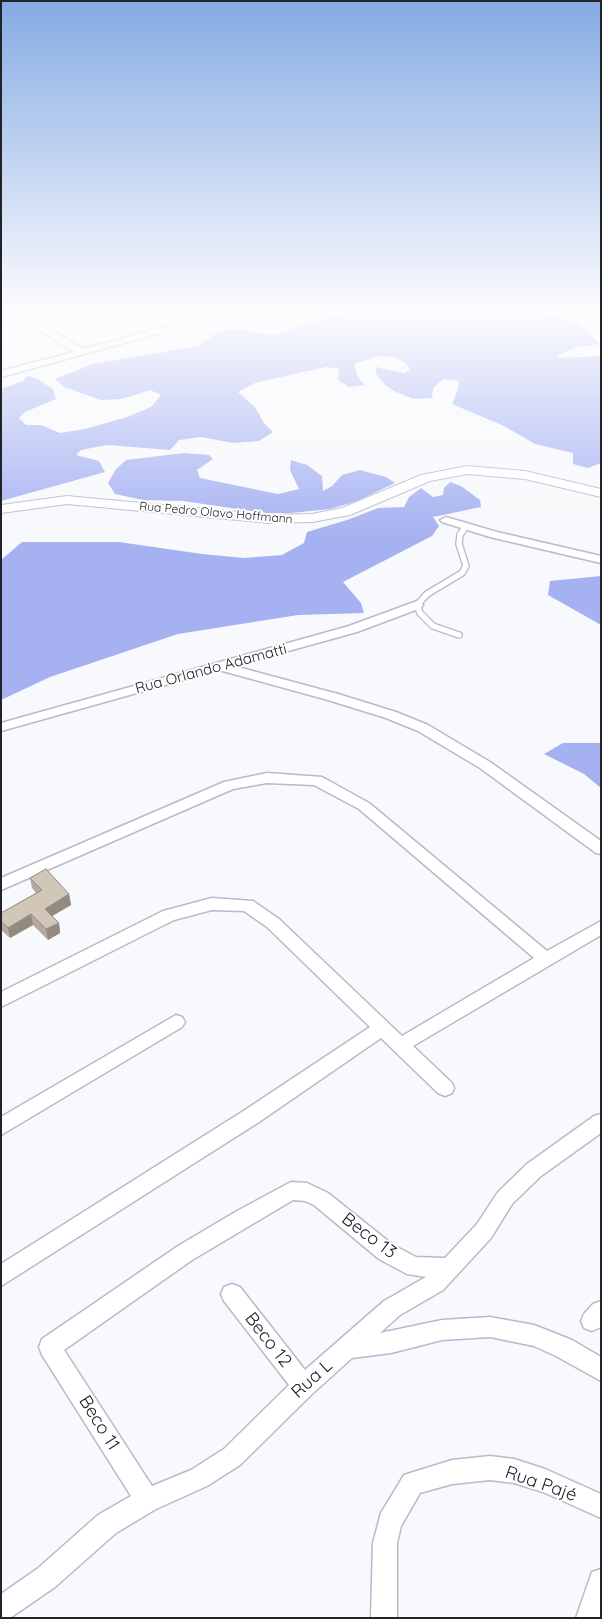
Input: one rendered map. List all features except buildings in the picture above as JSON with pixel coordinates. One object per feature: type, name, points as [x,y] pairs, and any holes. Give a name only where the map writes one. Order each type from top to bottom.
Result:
[{"type":"street","name":"Rua Pedro Olavo Hoffmann","points":[[1,508],[66,500],[270,519],[312,518],[345,512],[426,478],[467,470],[525,475],[601,494]]},
{"type":"street","points":[[446,520],[466,527],[601,560]]},
{"type":"street","name":"Rua Orlando Adamatti","points":[[1,726],[352,630],[417,605]]},
{"type":"street","points":[[222,667],[350,702],[423,728],[485,766],[601,848]]},
{"type":"street","points":[[1,884],[229,785],[267,778],[317,780],[364,806],[545,958]]},
{"type":"street","points":[[1,1000],[169,916],[212,904],[247,905],[274,923],[445,1088]]},
{"type":"street","points":[[402,1046],[545,958],[601,927]]},
{"type":"street","points":[[1,1128],[176,1022]]},
{"type":"street","points":[[1,1276],[84,1221],[252,1116],[383,1027]]},
{"type":"street","name":"Rua L","points":[[1,1609],[46,1578],[108,1524],[147,1500],[199,1478],[232,1457],[304,1386],[392,1308],[435,1283],[484,1230],[505,1198],[534,1170],[601,1122]]},
{"type":"street","name":"Beco 13","points":[[50,1347],[185,1253],[291,1191],[307,1192],[321,1199],[386,1252],[414,1267],[450,1268]]},
{"type":"street","name":"Beco 12","points":[[232,1294],[304,1386]]},
{"type":"street","points":[[347,1348],[391,1342],[442,1330],[490,1327],[541,1339],[564,1348],[601,1370]]},
{"type":"street","name":"Beco 11","points":[[50,1347],[147,1500]]},
{"type":"street","name":"Rua Pajé","points":[[384,1618],[385,1543],[390,1522],[412,1483],[452,1472],[490,1468],[514,1470],[545,1481],[601,1506]]},
{"type":"street","points":[[589,1618],[601,1582]]},
{"type":"lane","name":"Rua Orlando Adamatti","points":[[417,605],[427,594],[462,573],[466,566],[459,544],[460,535],[466,527]]},
{"type":"lane","points":[[417,605],[420,613],[433,626],[459,635]]},
{"type":"shaded area","points":[[8,387],[49,387],[53,389],[56,399],[25,412],[19,418],[26,425],[41,425],[60,433],[85,429],[127,417],[151,407],[161,395],[150,390],[122,399],[101,400],[64,387],[248,387],[238,392],[255,407],[264,423],[273,432],[259,441],[233,443],[201,437],[179,440],[170,450],[107,445],[81,450],[76,455],[99,461],[105,472],[1,501],[1,389]]},
{"type":"shaded area","points":[[387,387],[435,387],[432,398],[413,399]]},
{"type":"shaded area","points":[[458,387],[601,387],[601,463],[588,468],[573,464],[573,453],[535,444],[504,426],[452,404]]},
{"type":"shaded area","points":[[184,453],[209,455],[213,459],[197,470],[200,478],[278,494],[299,489],[290,470],[291,460],[307,465],[322,476],[323,491],[332,486],[342,475],[360,470],[386,477],[395,483],[357,501],[330,509],[291,513],[265,513],[183,501],[143,500],[115,494],[108,483],[116,469],[126,460]]},
{"type":"shaded area","points":[[450,482],[461,486],[480,500],[481,507],[433,517],[439,526],[432,536],[343,582],[361,603],[364,613],[298,615],[178,634],[50,677],[1,700],[1,560],[22,542],[119,542],[244,558],[282,555],[304,543],[307,532],[378,508],[404,507],[409,497],[421,488],[433,497],[443,495],[444,488]]},
{"type":"shaded area","points":[[601,576],[601,625],[548,595],[550,581]]},
{"type":"shaded area","points":[[563,743],[601,743],[601,788],[584,774],[544,754]]}]
